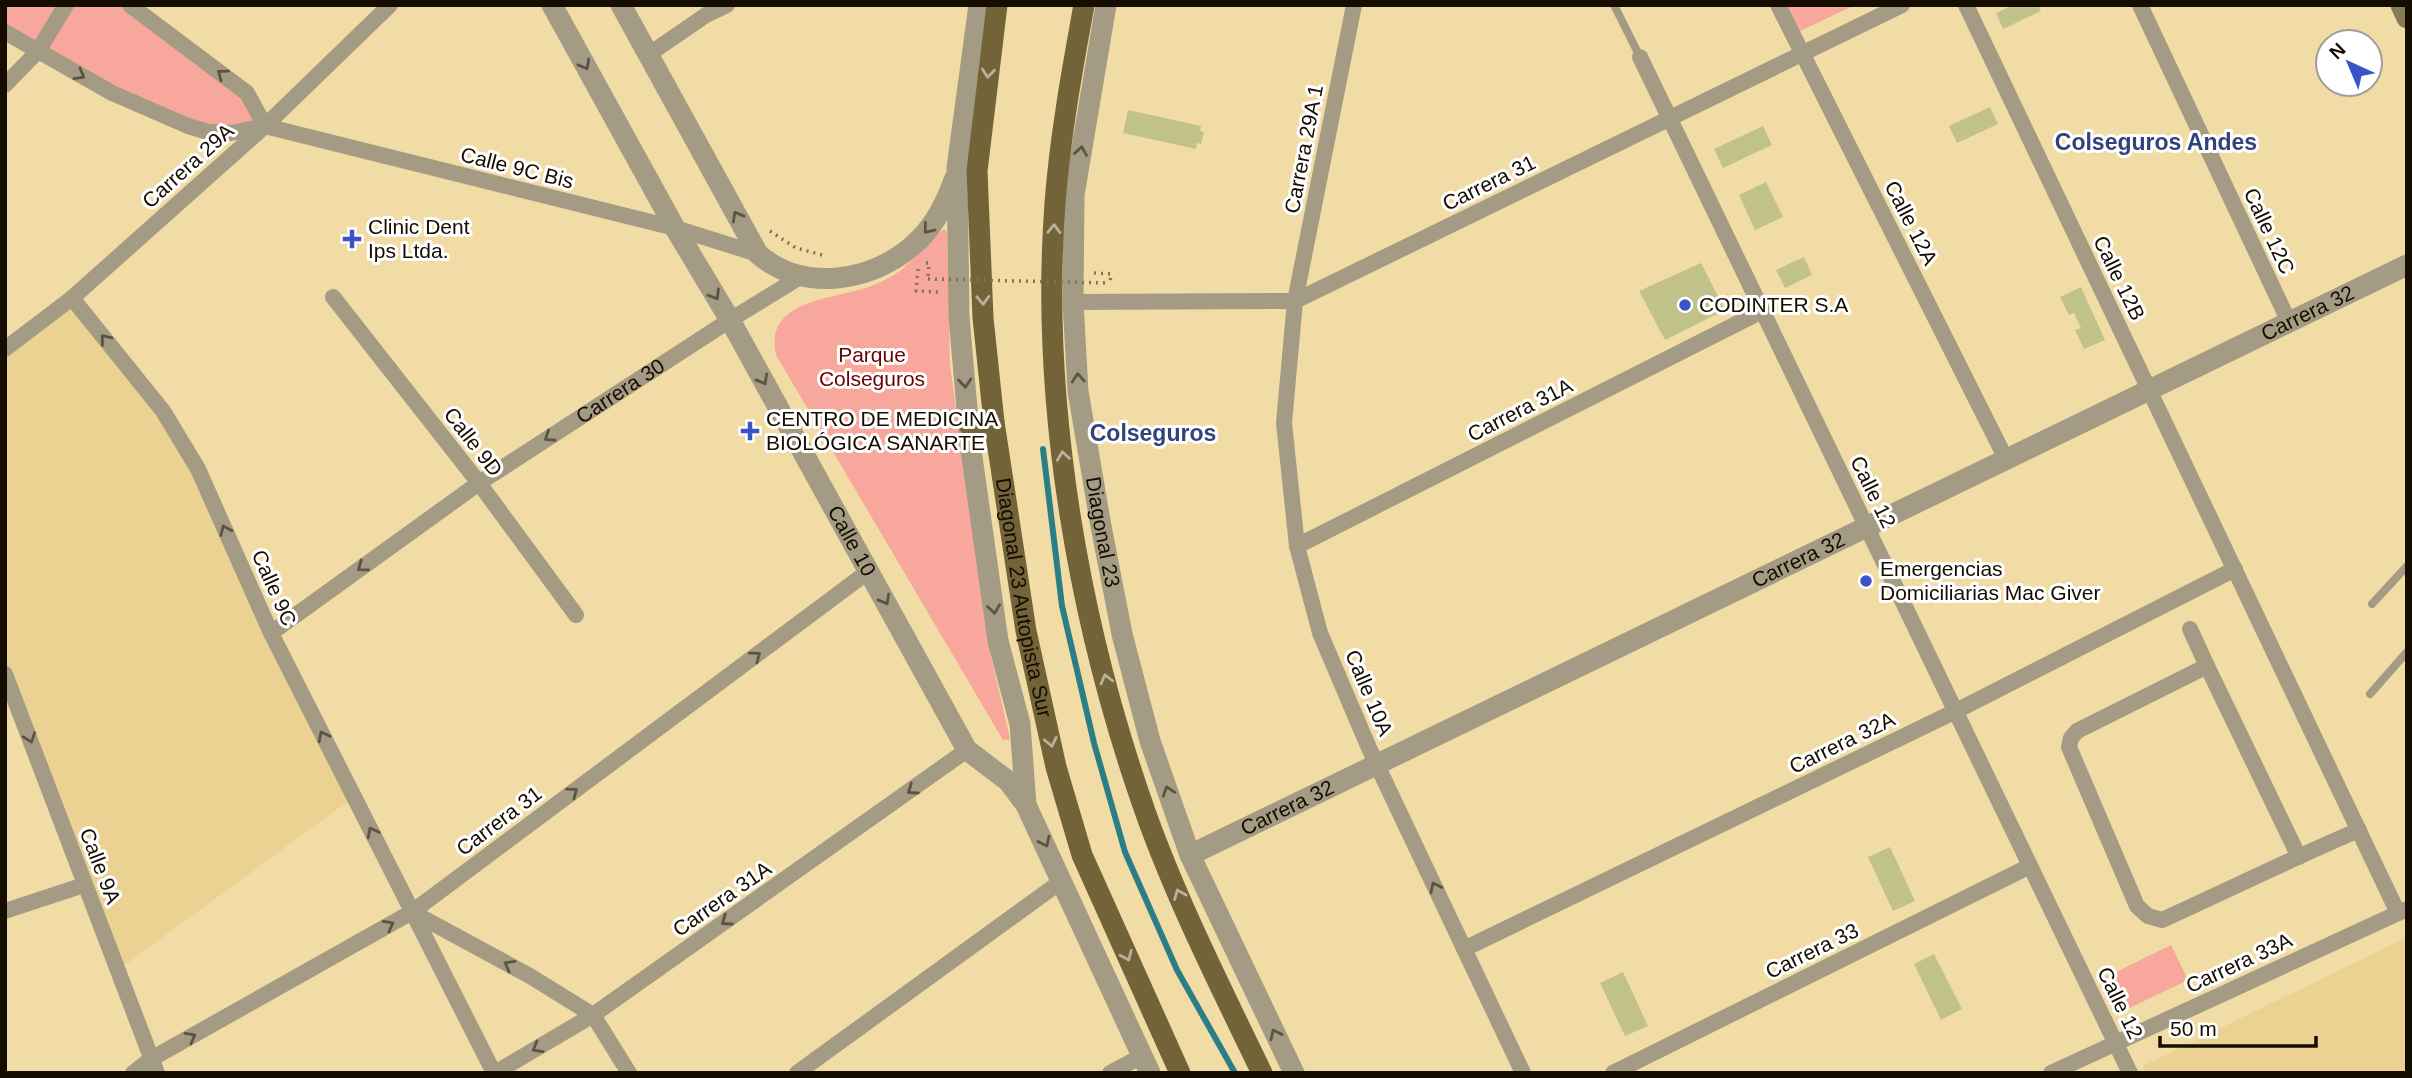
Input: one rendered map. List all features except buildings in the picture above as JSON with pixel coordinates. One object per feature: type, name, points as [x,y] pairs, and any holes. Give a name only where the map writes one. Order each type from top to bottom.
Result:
[{"type":"main road","name":"Diagonal 23 Autopista Sur","points":[[997,5],[977,171],[983,318],[994,422],[1026,631],[1056,767],[1082,855],[1180,1073]]},
{"type":"main road","points":[[1084,5],[1067,101],[1055,203],[1053,303],[1055,364],[1064,464],[1091,628],[1117,723],[1147,815],[1185,907],[1262,1073]]},
{"type":"main road","points":[[969,425],[994,422]]},
{"type":"street","points":[[5,85],[38,51],[66,5]]},
{"type":"street","points":[[130,5],[247,93],[265,126]]},
{"type":"street","name":"Carrera 29A","points":[[5,349],[72,298],[265,126],[390,5]]},
{"type":"street","name":"Calle 10","points":[[552,5],[675,228],[730,320],[967,750],[1008,781],[1026,805],[1063,880],[1146,1065]]},
{"type":"street","points":[[621,5],[758,254],[785,272],[800,277],[824,279],[848,277],[892,261],[912,247],[928,230],[947,201],[957,168]]},
{"type":"street","points":[[648,55],[706,15],[727,5]]},
{"type":"street","points":[[979,5],[957,168],[959,317],[969,425],[999,641],[1020,724],[1026,805]]},
{"type":"street","name":"Diagonal 23","points":[[1106,5],[1074,195],[1073,302],[1079,391],[1122,634],[1150,741],[1190,855],[1294,1073]]},
{"type":"street","name":"Carrera 29A 1","points":[[1294,301],[1354,5]]},
{"type":"street","name":"Calle 12A","points":[[1778,5],[2006,459]]},
{"type":"street","name":"Carrera 31","points":[[1073,302],[1294,301],[1902,5]]},
{"type":"street","name":"Calle 12B","points":[[1966,5],[2359,830],[2403,911]]},
{"type":"street","name":"Calle 12C","points":[[2140,5],[2289,322]]},
{"type":"street","name":"Calle 9C Bis","points":[[5,32],[112,93],[208,132],[231,133],[265,126],[675,228],[758,254]]},
{"type":"street","name":"Calle 12","points":[[1640,57],[2130,1073]]},
{"type":"street","name":"Carrera 32","points":[[1190,855],[2407,265]]},
{"type":"street","name":"Carrera 30","points":[[271,633],[479,483],[800,277]]},
{"type":"street","name":"Calle 9D","points":[[333,297],[479,483],[576,615]]},
{"type":"street","name":"Calle 9C","points":[[72,298],[163,411],[198,469],[271,633],[495,1073]]},
{"type":"street","name":"Calle 10A","points":[[1294,301],[1284,423],[1297,546],[1320,633],[1376,765],[1524,1073]]},
{"type":"street","name":"Carrera 31A","points":[[1297,546],[1762,311]]},
{"type":"street","name":"Carrera 32A","points":[[1464,948],[1956,711],[2235,569]]},
{"type":"street","name":"Carrera 31","points":[[133,1073],[154,1066],[412,912],[869,571]]},
{"type":"street","points":[[2190,629],[2299,857]]},
{"type":"street","points":[[2207,666],[2077,731],[2071,738],[2069,747],[2137,906],[2148,916],[2162,920],[2359,830]]},
{"type":"street","name":"Calle 9A","points":[[5,674],[11,707],[154,1066]]},
{"type":"street","name":"Carrera 31A","points":[[495,1073],[593,1015],[967,750]]},
{"type":"street","name":"Carrera 33","points":[[1613,1073],[2030,866]]},
{"type":"street","points":[[797,1073],[1063,880]]},
{"type":"street","points":[[5,911],[84,885]]},
{"type":"street","name":"Carrera 33A","points":[[2051,1073],[2403,911]]},
{"type":"street","points":[[412,912],[530,976],[593,1015],[629,1073]]},
{"type":"street","points":[[1110,1073],[1146,1065]]},
{"type":"lane","name":"Calle 12","points":[[1614,5],[1640,57]]},
{"type":"lane","points":[[2372,604],[2407,566]]},
{"type":"lane","points":[[2370,694],[2407,652]]},
{"type":"path","points":[[769,231],[796,248],[809,253],[833,256]]},
{"type":"path","points":[[916,291],[918,262],[929,263],[928,279],[1110,283],[1111,274],[1091,273]]},
{"type":"shaded area","points":[[72,298],[163,411],[354,797],[118,970],[5,674],[5,349]]},
{"type":"shaded area","points":[[2407,937],[2407,1073],[2146,1073],[2143,1066]]},
{"type":"green space","points":[[5,5],[130,5],[247,93],[265,126],[188,126],[5,32]]},
{"type":"green space","points":[[1783,5],[1855,5],[1796,33]]},
{"type":"green space","name":"Parque Colseguros","points":[[944,229],[947,232],[950,365],[988,643],[1010,739],[1003,740],[776,355],[775,337],[780,324],[789,314],[801,306],[867,288],[887,279],[907,265]]},
{"type":"green space","points":[[2171,945],[2188,980],[2121,1012],[2104,978]]},
{"type":"waterway","points":[[1043,449],[1062,606],[1094,743],[1125,852],[1177,970],[1235,1073]]},
{"type":"place","name":"Clinic Dent Ips Ltda.","points":[[352,239]]},
{"type":"place","name":"CODINTER S.A","points":[[1685,305]]},
{"type":"place","name":"CENTRO DE MEDICINA BIOLÓGICA SANARTE","points":[[750,431]]},
{"type":"place","name":"Emergencias Domiciliarias Mac Giver","points":[[1866,581]]},
{"type":"district","name":"Colseguros Andes","points":[[2156,142]]},
{"type":"district","name":"Colseguros","points":[[1153,433]]}]
